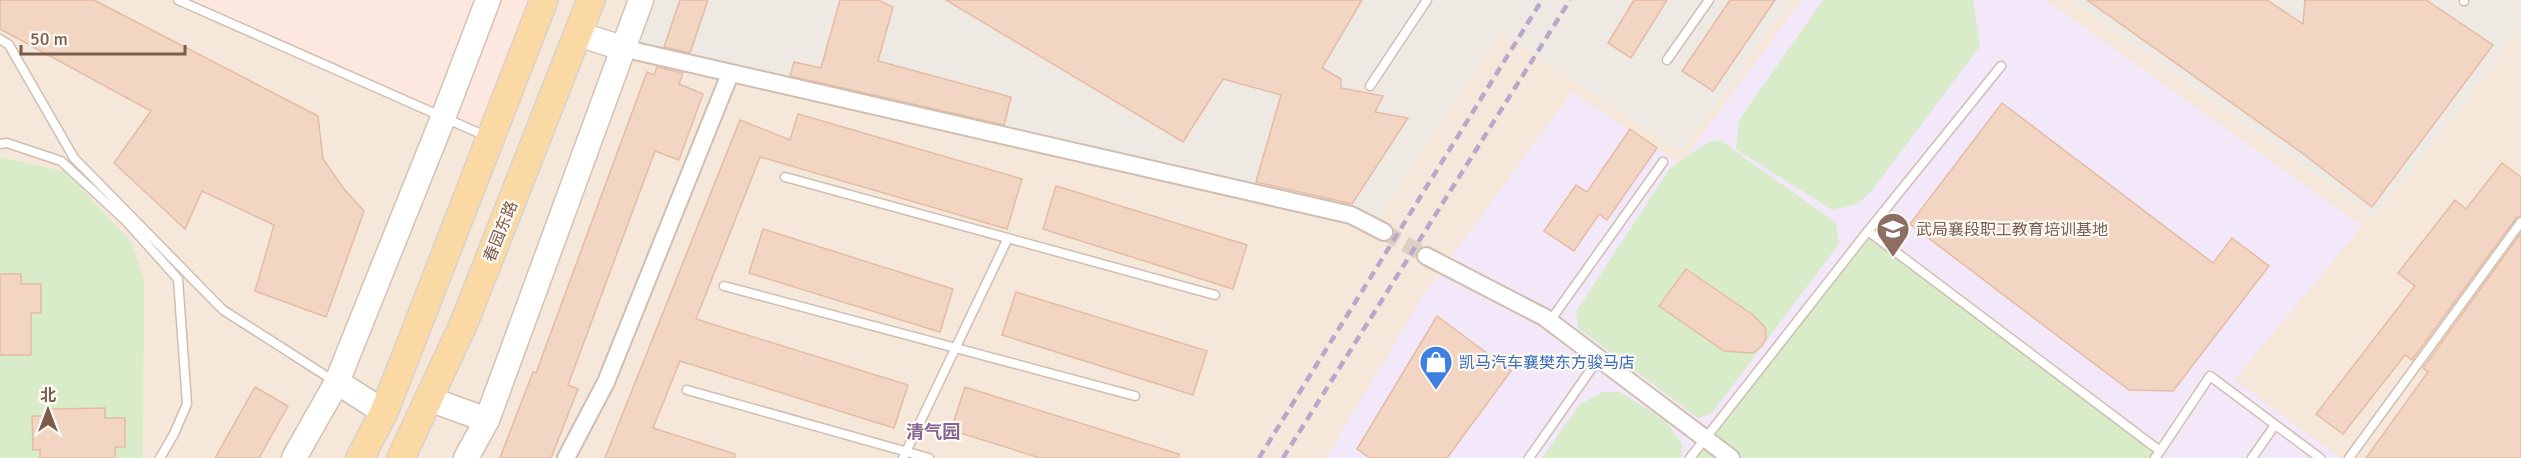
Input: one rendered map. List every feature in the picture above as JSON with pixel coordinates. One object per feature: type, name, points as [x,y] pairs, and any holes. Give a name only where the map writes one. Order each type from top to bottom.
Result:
[{"type":"main road","points":[[360,458],[384,412],[544,0]]},
{"type":"main road","name":"春园东路","points":[[401,458],[464,323],[591,0]]},
{"type":"street","points":[[294,458],[337,382],[488,0]]},
{"type":"street","points":[[466,458],[487,420],[641,0]]},
{"type":"street","points":[[578,34],[622,48],[730,74],[1351,215],[1384,232]]},
{"type":"street","points":[[566,458],[606,382],[730,74]]},
{"type":"street","points":[[1426,256],[1550,321],[1731,458]]},
{"type":"street","points":[[337,382],[384,412]]},
{"type":"street","points":[[429,399],[487,420]]},
{"type":"lane","points":[[178,0],[489,138]]},
{"type":"lane","points":[[1370,86],[1427,0]]},
{"type":"lane","points":[[1667,60],[1709,0]]},
{"type":"lane","points":[[0,39],[9,45],[74,158],[223,310],[337,382]]},
{"type":"lane","points":[[1690,458],[2001,66]]},
{"type":"lane","points":[[0,144],[7,143],[62,161],[126,221],[178,279],[187,404],[160,458]]},
{"type":"lane","points":[[1550,321],[1663,162]]},
{"type":"lane","points":[[785,177],[1215,295]]},
{"type":"lane","points":[[2349,458],[2521,222]]},
{"type":"lane","points":[[1868,231],[2157,454],[2210,376],[2320,458]]},
{"type":"lane","points":[[905,455],[1008,238]]},
{"type":"lane","points":[[724,286],[1135,396]]},
{"type":"lane","points":[[1529,458],[1599,358]]},
{"type":"lane","points":[[687,390],[905,455],[928,458]]},
{"type":"lane","points":[[2252,458],[2275,425]]},
{"type":"shaded area","points":[[0,0],[638,0],[1379,218],[1500,31],[1681,151],[1792,0],[2072,0],[2375,217],[2521,29],[2521,458],[0,458]]},
{"type":"shaded area","points":[[179,0],[544,0],[489,138]]},
{"type":"shaded area","points":[[638,0],[1792,0],[1681,152],[1500,32],[1379,218],[622,48]]},
{"type":"shaded area","name":"武局襄段职工教育培训基地","points":[[1802,0],[2046,0],[2362,226],[2234,380],[2340,458],[1326,458],[1427,290],[1572,92],[1680,164]]},
{"type":"shaded area","points":[[2072,0],[2521,0],[2521,29],[2375,217]]},
{"type":"green space","points":[[1823,0],[1973,0],[1980,46],[1871,192],[1857,204],[1832,210],[1736,149],[1739,120]]},
{"type":"green space","points":[[1720,140],[1836,223],[1839,244],[1712,413],[1698,418],[1578,328],[1576,312],[1670,168],[1707,143]]},
{"type":"green space","points":[[0,157],[66,172],[131,242],[144,279],[143,455],[141,458],[0,458]]},
{"type":"green space","points":[[1868,231],[2160,451],[2155,458],[1690,458]]},
{"type":"green space","points":[[1603,392],[1620,392],[1666,421],[1682,444],[1681,458],[1542,458],[1579,405]]},
{"type":"building","points":[[0,0],[94,0],[318,116],[323,159],[344,189],[364,211],[326,317],[255,291],[274,225],[202,191],[185,229],[114,163],[151,111],[0,29]]},
{"type":"building","points":[[680,0],[708,0],[690,53],[664,47]]},
{"type":"building","points":[[840,0],[878,0],[893,7],[878,61],[1011,97],[1004,125],[790,76],[794,62],[821,68]]},
{"type":"building","points":[[946,0],[1362,0],[1322,68],[1341,79],[1341,88],[1383,96],[1375,112],[1408,118],[1352,204],[1256,182],[1281,95],[1223,79],[1183,142]]},
{"type":"building","points":[[1634,0],[1667,0],[1631,58],[1608,43]]},
{"type":"building","points":[[1730,0],[1775,0],[1713,91],[1682,71]]},
{"type":"building","points":[[2087,0],[2267,0],[2303,24],[2305,0],[2426,0],[2493,45],[2372,207],[2302,153]]},
{"type":"building","points":[[657,67],[683,73],[679,84],[703,94],[679,160],[655,151],[568,385],[578,389],[551,458],[500,458],[533,372],[536,373],[647,72],[654,75]]},
{"type":"building","points":[[2002,103],[2213,263],[2232,238],[2269,266],[2173,391],[2129,390],[1910,224]]},
{"type":"building","points":[[798,114],[1022,179],[1007,229],[760,157],[696,319],[908,385],[894,428],[680,361],[653,428],[735,454],[735,458],[605,458],[740,120],[790,140]]},
{"type":"building","points":[[1630,129],[1657,148],[1607,220],[1599,214],[1574,251],[1544,231],[1576,185],[1587,192]]},
{"type":"building","points":[[2502,163],[2521,177],[2521,216],[2516,218],[2412,360],[2405,355],[2343,434],[2316,414],[2415,286],[2398,273],[2455,200],[2466,209]]},
{"type":"building","points":[[1056,186],[1247,245],[1233,289],[1043,229]]},
{"type":"building","points":[[763,229],[953,289],[940,332],[749,273]]},
{"type":"building","points":[[2521,233],[2521,458],[2366,458],[2428,372],[2423,368]]},
{"type":"building","points":[[1686,269],[1753,315],[1765,327],[1766,338],[1762,346],[1753,353],[1724,351],[1659,306]]},
{"type":"building","points":[[0,274],[21,274],[21,284],[41,284],[41,313],[31,313],[31,355],[0,355]]},
{"type":"building","points":[[1016,292],[1207,351],[1193,395],[1002,335]]},
{"type":"building","points":[[1437,316],[1511,371],[1447,458],[1370,458],[1357,449]]},
{"type":"building","points":[[255,387],[288,406],[259,458],[215,458]]},
{"type":"building","points":[[965,387],[1179,454],[1178,458],[1040,458],[951,430]]},
{"type":"building","points":[[105,408],[105,418],[125,418],[125,447],[115,447],[115,458],[40,458],[40,450],[33,450],[32,416],[51,416],[51,409]]},
{"type":"tunnel","points":[[1384,232],[1426,256]]},
{"type":"railway","points":[[1259,458],[1542,0]]},
{"type":"railway","points":[[1283,458],[1570,0]]},
{"type":"place","name":"武局襄段职工教育培训基地","points":[[1893,258]]},
{"type":"place","name":"凯马汽车襄樊东方骏马店","points":[[1436,391]]},
{"type":"district","name":"清气园","points":[[933,432]]}]
